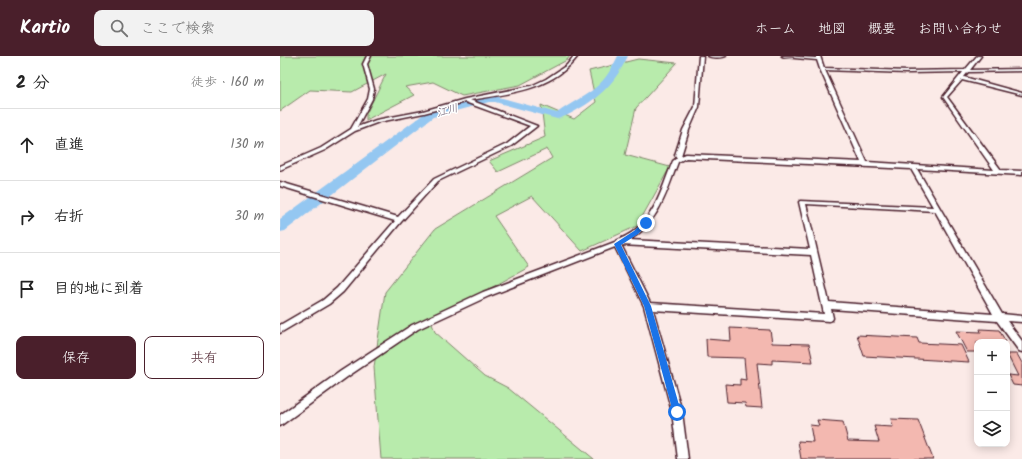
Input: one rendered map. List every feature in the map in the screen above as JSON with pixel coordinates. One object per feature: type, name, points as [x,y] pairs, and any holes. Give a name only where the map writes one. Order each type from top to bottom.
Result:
[{"type":"street","points":[[352,130],[370,99],[372,89],[365,64],[368,56]]},
{"type":"street","points":[[280,168],[323,149],[352,130],[378,121],[424,112],[465,100],[532,87],[555,76],[568,66],[576,56]]},
{"type":"street","points":[[680,158],[678,155],[686,130],[697,106],[701,56]]},
{"type":"street","points":[[710,56],[724,56]]},
{"type":"street","points":[[784,56],[818,57],[865,164]]},
{"type":"street","points":[[979,56],[945,97],[999,172]]},
{"type":"street","points":[[822,69],[907,72],[1022,70]]},
{"type":"street","points":[[961,78],[1022,94]]},
{"type":"street","points":[[280,329],[326,302],[340,290],[399,220],[436,180],[509,145],[534,126],[465,100]]},
{"type":"street","points":[[280,421],[344,374],[414,327],[486,294],[619,243],[636,233],[646,223],[657,207],[676,161],[680,158],[686,156],[1022,173]]},
{"type":"street","points":[[913,167],[1000,318],[1022,348]]},
{"type":"street","points":[[280,184],[399,220]]},
{"type":"street","points":[[648,306],[829,318],[802,202],[937,209]]},
{"type":"street","points":[[619,243],[813,252]]},
{"type":"street","points":[[619,243],[648,306],[677,412],[683,459]]},
{"type":"street","points":[[826,305],[1022,319]]},
{"type":"green space","points":[[280,56],[570,56],[567,60],[520,85],[462,96],[433,82],[405,87],[414,95],[366,120],[366,114],[386,74],[352,92],[310,90],[280,111]]},
{"type":"green space","points":[[638,59],[677,63],[636,108],[625,155],[670,167],[637,226],[582,251],[532,196],[494,216],[529,267],[431,321],[435,332],[485,376],[508,388],[594,459],[381,459],[374,367],[385,292],[435,229],[552,158],[547,149],[498,172],[489,161],[545,137],[541,105],[574,119],[596,102],[589,71]]},
{"type":"building","points":[[730,328],[770,330],[772,343],[809,344],[813,362],[772,360],[772,364],[757,363],[762,408],[746,407],[745,403],[727,402],[725,384],[740,385],[740,379],[746,380],[744,358],[707,357],[706,339],[731,341]]},
{"type":"building","points":[[980,329],[999,330],[1004,339],[974,339],[974,352],[967,352],[956,331],[981,332]]},
{"type":"building","points":[[857,335],[917,338],[919,343],[961,345],[969,362],[864,356]]},
{"type":"building","points":[[1010,354],[1017,354],[1022,363],[1022,386],[1013,385],[1010,379],[1010,375],[1018,376],[1010,360]]},
{"type":"building","points":[[891,419],[918,420],[933,459],[801,459],[798,441],[813,442],[810,425],[819,426],[817,420],[843,422],[848,441],[879,442],[874,426],[893,427]]},
{"type":"waterway","name":"江川","points":[[280,227],[429,115],[489,99],[495,99],[557,116],[561,115],[600,91],[617,69],[623,56]]},
{"type":"route","points":[[646,223],[636,233],[617,244],[646,300],[677,412]]}]
